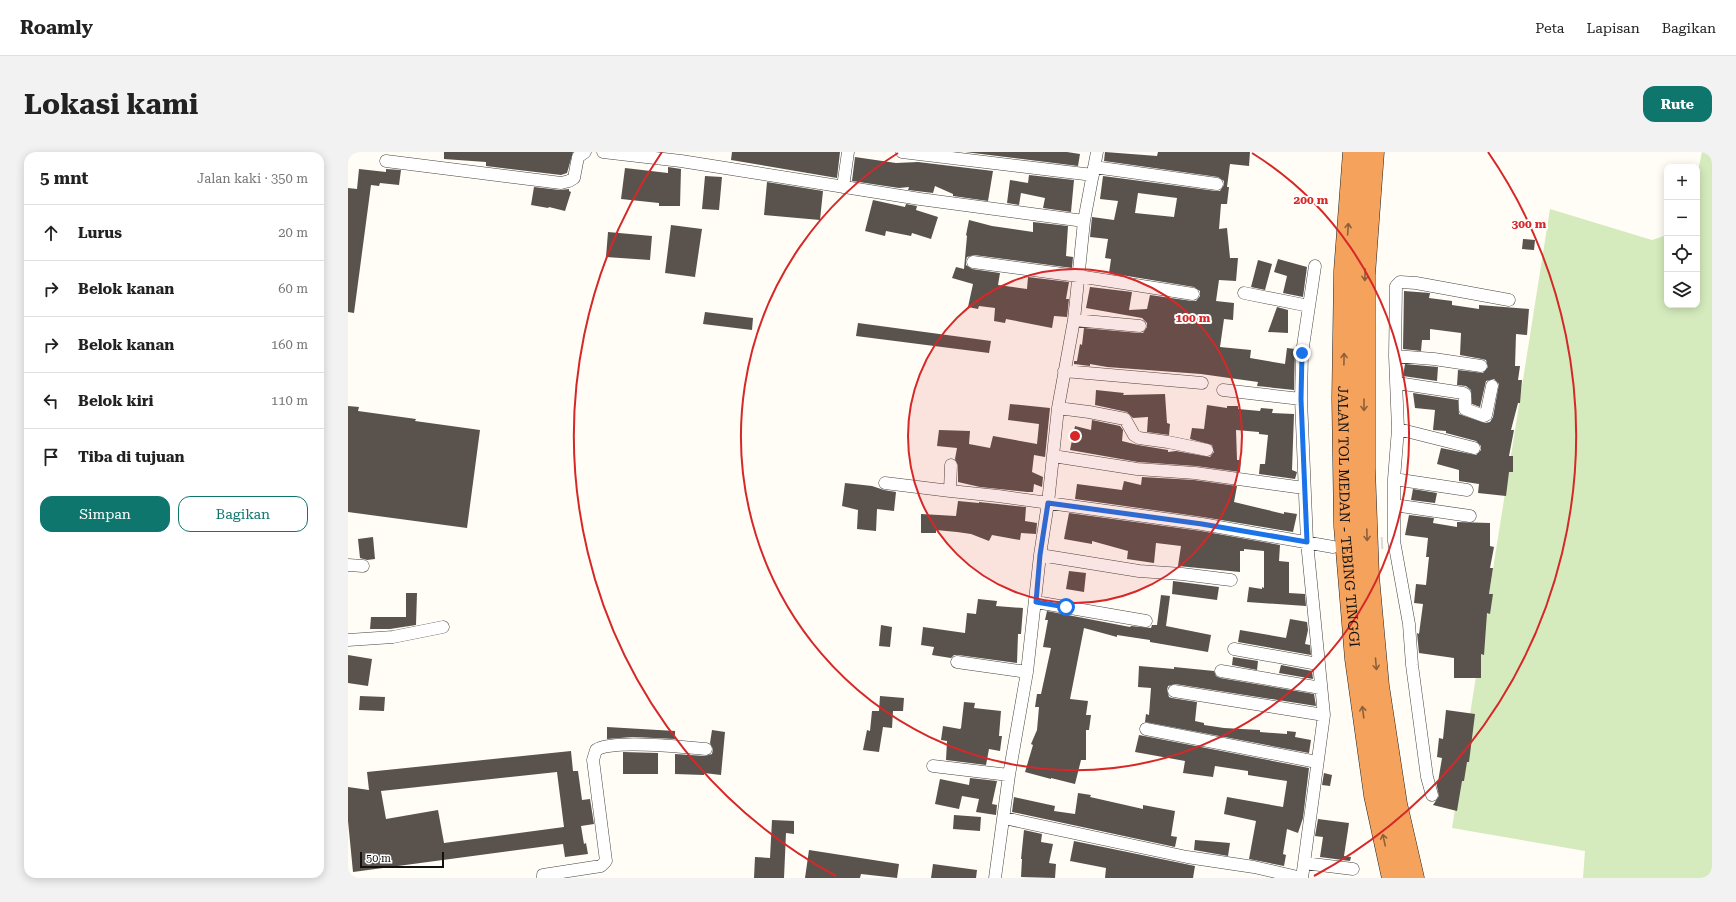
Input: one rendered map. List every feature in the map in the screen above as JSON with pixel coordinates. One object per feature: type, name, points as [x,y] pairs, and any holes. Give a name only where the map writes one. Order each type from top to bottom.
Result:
[{"type":"highway","name":"JALAN TOL MEDAN - TEBING TINGGI","points":[[1354,152],[1345,271],[1343,398],[1345,526],[1356,659],[1375,795],[1393,878]]},
{"type":"highway","name":"JALAN TOL MEDAN - TEBING TINGGI","points":[[1373,152],[1364,275],[1364,468],[1368,576],[1378,686],[1396,804],[1413,878]]},
{"type":"street","points":[[386,161],[561,183],[574,178],[578,157],[585,152]]},
{"type":"street","points":[[603,152],[658,155],[920,199],[1084,220]]},
{"type":"street","points":[[843,187],[848,152]]},
{"type":"street","points":[[902,152],[1217,184]]},
{"type":"street","points":[[995,878],[1009,775],[1027,672],[1058,408],[1074,320],[1084,220],[1097,152]]},
{"type":"street","points":[[973,262],[1078,276],[1193,294]]},
{"type":"street","points":[[1004,818],[1187,857],[1254,867],[1302,878],[1324,715],[1307,542],[1301,399],[1302,353],[1315,266]]},
{"type":"street","points":[[1432,795],[1427,777],[1412,665],[1409,624],[1388,542],[1394,505],[1394,479],[1398,429],[1395,356],[1396,286],[1399,283],[1416,283],[1509,300]]},
{"type":"street","points":[[1244,293],[1309,306]]},
{"type":"street","points":[[1074,320],[1140,326]]},
{"type":"street","points":[[1395,356],[1434,359],[1481,366]]},
{"type":"street","points":[[1064,372],[1202,383]]},
{"type":"street","points":[[1397,383],[1463,393],[1465,394],[1465,409],[1484,416],[1486,415],[1492,386]]},
{"type":"street","points":[[1223,390],[1301,399]]},
{"type":"street","points":[[1058,408],[1125,419],[1134,435],[1139,438],[1207,450]]},
{"type":"street","points":[[1398,429],[1474,448]]},
{"type":"street","points":[[1053,456],[1137,469],[1195,473],[1304,488]]},
{"type":"street","points":[[950,491],[951,464]]},
{"type":"street","points":[[1394,479],[1466,490]]},
{"type":"street","points":[[886,483],[998,496],[1202,524],[1334,547]]},
{"type":"street","points":[[1394,505],[1470,516]]},
{"type":"street","points":[[1040,555],[1139,571],[1182,574],[1231,580]]},
{"type":"street","points":[[348,565],[363,566]]},
{"type":"street","points":[[1036,602],[1146,621]]},
{"type":"street","points":[[348,640],[393,637],[443,626]]},
{"type":"street","points":[[1234,649],[1318,664]]},
{"type":"street","points":[[957,662],[1027,672]]},
{"type":"street","points":[[1221,671],[1321,688]]},
{"type":"street","points":[[1174,691],[1324,715]]},
{"type":"street","points":[[1146,729],[1317,762]]},
{"type":"street","points":[[543,878],[543,876],[601,866],[606,861],[593,760],[596,750],[603,746],[637,744],[706,749]]},
{"type":"street","points":[[933,766],[1009,775]]},
{"type":"street","points":[[1304,863],[1353,869]]},
{"type":"green space","points":[[1702,152],[1712,152],[1712,878],[1583,878],[1585,851],[1452,828],[1550,209],[1652,240],[1664,236],[1664,308],[1700,308],[1700,164]]},
{"type":"building","points":[[444,152],[573,152],[567,173],[561,175],[486,166],[486,162],[444,159]]},
{"type":"building","points":[[732,152],[840,152],[837,178],[731,160]]},
{"type":"building","points":[[965,152],[1067,152],[1080,154],[1078,166]]},
{"type":"building","points":[[1105,152],[1157,156],[1158,152],[1250,152],[1249,166],[1230,164],[1227,187],[1229,187],[1227,204],[1221,204],[1219,229],[1227,228],[1230,258],[1238,258],[1236,281],[1219,280],[1216,301],[1234,303],[1233,320],[1224,319],[1220,347],[1251,350],[1250,358],[1285,364],[1287,348],[1295,349],[1294,390],[1257,386],[1258,382],[1201,374],[1107,367],[1090,364],[1090,366],[1074,364],[1074,361],[1077,361],[1080,344],[1082,345],[1084,328],[1143,333],[1147,327],[1147,323],[1142,318],[1086,308],[1090,287],[1132,292],[1129,310],[1147,309],[1150,295],[1192,301],[1196,301],[1200,296],[1200,291],[1194,287],[1109,273],[1111,259],[1105,258],[1108,239],[1090,237],[1092,217],[1114,220],[1118,201],[1100,199],[1103,176],[1216,191],[1220,191],[1224,185],[1224,181],[1218,177],[1104,161]],"holes":[[[1138,193],[1177,198],[1174,217],[1135,213]]]},
{"type":"building","points":[[855,157],[896,163],[918,162],[993,171],[988,201],[953,196],[953,194],[935,186],[933,193],[908,190],[909,187],[899,188],[852,181]]},
{"type":"building","points":[[668,167],[681,169],[680,206],[659,206],[659,203],[621,199],[625,168],[668,173]]},
{"type":"building","points":[[359,169],[386,172],[386,169],[401,170],[399,185],[380,183],[379,186],[371,185],[354,313],[348,312],[348,188],[357,189]]},
{"type":"building","points":[[1029,175],[1074,180],[1071,212],[1043,208],[1045,198],[1021,193],[1019,205],[1007,203],[1010,180],[1028,183]]},
{"type":"building","points":[[705,176],[722,177],[719,210],[702,209]]},
{"type":"building","points":[[767,182],[823,191],[820,220],[764,215]]},
{"type":"building","points":[[534,187],[560,190],[569,189],[571,192],[565,211],[531,205]]},
{"type":"building","points":[[873,200],[905,207],[906,204],[917,206],[916,210],[938,217],[931,239],[912,233],[911,236],[886,231],[885,236],[865,231]]},
{"type":"building","points":[[969,220],[992,226],[1033,232],[1033,222],[1068,226],[1066,256],[1073,257],[1072,268],[974,255],[967,257],[966,261],[966,265],[972,269],[1000,273],[998,285],[1027,289],[1028,277],[1069,282],[1066,299],[1069,299],[1067,317],[1054,316],[1052,328],[1006,319],[1005,323],[994,321],[995,308],[979,306],[978,309],[968,307],[973,284],[952,278],[956,267],[964,269],[966,235]]},
{"type":"building","points":[[671,225],[702,229],[695,277],[665,273]]},
{"type":"building","points":[[608,232],[652,236],[650,260],[606,257]]},
{"type":"building","points":[[1523,239],[1535,240],[1534,250],[1522,249]]},
{"type":"building","points":[[1278,259],[1307,267],[1303,297],[1283,293],[1287,276],[1274,272]]},
{"type":"building","points":[[1258,260],[1272,264],[1265,290],[1251,287]]},
{"type":"building","points":[[1404,291],[1430,293],[1429,298],[1452,301],[1452,305],[1479,309],[1479,305],[1529,309],[1527,335],[1516,334],[1515,366],[1520,366],[1518,380],[1522,380],[1520,403],[1518,403],[1511,430],[1514,430],[1509,456],[1513,456],[1513,472],[1509,472],[1506,496],[1478,493],[1479,484],[1459,481],[1459,470],[1437,464],[1441,448],[1476,455],[1481,450],[1481,446],[1476,441],[1446,433],[1446,431],[1433,430],[1435,410],[1415,408],[1413,393],[1458,400],[1459,414],[1485,423],[1490,422],[1493,417],[1499,384],[1494,379],[1486,381],[1480,407],[1472,404],[1471,390],[1466,386],[1457,385],[1458,370],[1483,373],[1488,367],[1486,360],[1460,355],[1461,333],[1430,329],[1430,340],[1422,340],[1421,351],[1403,349]]},
{"type":"building","points":[[1277,307],[1288,310],[1288,333],[1268,332]]},
{"type":"building","points":[[705,312],[753,318],[752,330],[703,324]]},
{"type":"building","points":[[858,323],[991,341],[989,353],[856,336]]},
{"type":"building","points":[[1405,364],[1438,367],[1437,381],[1403,376]]},
{"type":"building","points":[[1096,390],[1124,393],[1123,395],[1165,394],[1167,423],[1170,424],[1169,435],[1147,432],[1148,417],[1133,418],[1127,412],[1095,405]]},
{"type":"building","points":[[1010,404],[1050,408],[1045,457],[1034,455],[1032,472],[1043,477],[1042,487],[1034,484],[1033,492],[1027,492],[980,487],[958,482],[958,465],[955,459],[957,448],[937,446],[939,430],[970,431],[969,444],[990,448],[993,436],[1037,444],[1039,424],[1008,420]]},
{"type":"building","points":[[1207,405],[1227,408],[1227,406],[1238,406],[1238,409],[1260,411],[1261,408],[1273,409],[1272,413],[1294,414],[1292,470],[1297,472],[1295,479],[1259,474],[1260,464],[1265,464],[1268,435],[1259,434],[1259,432],[1236,430],[1237,460],[1241,460],[1240,472],[1196,466],[1138,462],[1070,450],[1075,426],[1091,430],[1092,420],[1120,426],[1123,430],[1122,441],[1168,450],[1168,452],[1176,451],[1210,457],[1214,452],[1212,445],[1190,439],[1192,428],[1204,429]]},
{"type":"building","points":[[348,406],[359,407],[358,411],[480,430],[467,528],[348,512]]},
{"type":"building","points":[[1142,477],[1194,480],[1237,486],[1234,502],[1284,514],[1284,512],[1297,514],[1293,532],[1203,517],[1075,499],[1077,484],[1122,490],[1124,481],[1141,485]]},
{"type":"building","points":[[845,483],[872,486],[896,492],[894,511],[877,509],[876,531],[857,529],[858,510],[842,506]]},
{"type":"building","points":[[1413,489],[1437,493],[1435,503],[1411,500]]},
{"type":"building","points":[[958,501],[1026,507],[1025,521],[1037,523],[1036,534],[1021,533],[1020,540],[992,535],[989,541],[971,534],[957,532],[936,530],[936,533],[921,533],[921,514],[956,516]]},
{"type":"building","points":[[1069,513],[1201,531],[1280,545],[1279,561],[1289,562],[1289,593],[1305,594],[1306,606],[1247,602],[1249,587],[1264,588],[1264,551],[1244,549],[1244,551],[1240,551],[1240,572],[1178,566],[1181,546],[1156,543],[1154,563],[1127,559],[1128,551],[1092,541],[1092,544],[1064,539]]},
{"type":"building","points":[[1409,515],[1434,518],[1433,523],[1457,527],[1457,522],[1490,523],[1490,546],[1494,547],[1490,568],[1493,568],[1489,594],[1493,594],[1490,614],[1487,613],[1484,655],[1481,654],[1481,678],[1454,678],[1454,658],[1419,653],[1417,633],[1419,634],[1423,604],[1414,603],[1416,584],[1426,585],[1429,557],[1426,557],[1428,538],[1405,535]]},
{"type":"building","points":[[373,537],[375,559],[367,560],[360,558],[358,539]]},
{"type":"building","points":[[1069,571],[1086,573],[1084,592],[1066,589]]},
{"type":"building","points":[[1173,581],[1219,587],[1217,600],[1172,594]]},
{"type":"building","points":[[406,593],[417,593],[416,625],[390,629],[370,629],[371,617],[406,617]]},
{"type":"building","points":[[1161,595],[1170,596],[1166,626],[1211,635],[1208,652],[1150,642],[1150,640],[1117,635],[1117,637],[1084,628],[1070,699],[1088,701],[1086,715],[1091,715],[1089,730],[1086,730],[1086,760],[1081,760],[1075,784],[1025,772],[1033,745],[1031,744],[1037,730],[1039,707],[1035,707],[1037,694],[1041,694],[1051,648],[1043,647],[1048,620],[1045,620],[1047,611],[1130,627],[1151,628],[1152,625],[1157,625]]},
{"type":"building","points":[[978,599],[997,601],[996,606],[1023,608],[1021,634],[1018,634],[1017,663],[958,655],[954,655],[951,658],[932,655],[934,647],[921,645],[923,627],[965,633],[967,613],[976,614]]},
{"type":"building","points":[[1290,619],[1307,622],[1308,630],[1305,644],[1310,645],[1311,655],[1238,642],[1240,630],[1286,638]]},
{"type":"building","points":[[881,625],[892,627],[890,647],[879,646]]},
{"type":"building","points":[[348,655],[372,659],[368,686],[348,683]]},
{"type":"building","points":[[1233,657],[1258,661],[1257,670],[1232,665]]},
{"type":"building","points":[[1281,665],[1312,671],[1313,679],[1279,673]]},
{"type":"building","points":[[1139,666],[1174,669],[1174,667],[1214,671],[1216,676],[1220,678],[1314,694],[1316,706],[1175,684],[1168,686],[1167,690],[1169,697],[1197,702],[1195,721],[1204,723],[1204,725],[1224,728],[1260,730],[1260,732],[1287,734],[1287,731],[1296,732],[1295,737],[1311,740],[1309,753],[1145,722],[1146,714],[1149,715],[1151,688],[1138,687]]},
{"type":"building","points":[[360,696],[385,697],[384,711],[359,710]]},
{"type":"building","points":[[880,696],[904,698],[903,711],[893,711],[892,728],[883,727],[879,752],[863,750],[867,730],[870,731],[872,711],[879,711]]},
{"type":"building","points":[[964,702],[975,703],[974,708],[1001,711],[999,736],[1002,736],[1000,751],[989,749],[986,765],[946,760],[947,741],[941,740],[943,726],[961,728]]},
{"type":"building","points":[[1446,710],[1475,714],[1469,762],[1467,762],[1464,781],[1462,781],[1457,811],[1433,805],[1439,796],[1436,782],[1438,782],[1442,758],[1437,757],[1439,738],[1443,739]]},
{"type":"building","points":[[607,727],[675,731],[675,739],[633,737],[607,739]]},
{"type":"building","points":[[712,730],[725,732],[721,775],[704,773],[704,775],[675,774],[675,754],[705,756],[712,754],[713,749],[710,743]]},
{"type":"building","points":[[1139,735],[1309,768],[1303,818],[1298,833],[1287,829],[1283,854],[1286,855],[1284,866],[1249,859],[1256,821],[1224,814],[1227,797],[1283,807],[1287,781],[1248,775],[1248,771],[1215,766],[1213,777],[1183,773],[1185,761],[1135,752]]},
{"type":"building","points":[[571,751],[573,771],[578,771],[582,800],[590,799],[594,824],[581,826],[584,844],[586,843],[588,854],[565,857],[563,844],[353,872],[348,821],[348,787],[369,790],[367,772]],"holes":[[[557,772],[564,827],[444,843],[438,810],[386,819],[381,791]]]},
{"type":"building","points":[[623,752],[658,753],[658,774],[623,774]]},
{"type":"building","points":[[1324,773],[1332,775],[1330,786],[1322,785]]},
{"type":"building","points":[[970,778],[997,781],[992,804],[997,805],[996,815],[976,812],[979,799],[962,796],[959,809],[935,804],[940,779],[969,785]]},
{"type":"building","points":[[1078,793],[1143,809],[1143,805],[1175,811],[1171,836],[1177,837],[1175,847],[1012,812],[1014,797],[1055,806],[1054,811],[1075,814]]},
{"type":"building","points":[[954,815],[981,817],[980,831],[953,829]]},
{"type":"building","points":[[1318,819],[1349,823],[1344,856],[1351,857],[1350,861],[1320,857],[1323,837],[1315,836]]},
{"type":"building","points":[[772,820],[794,821],[794,834],[786,833],[784,878],[754,878],[755,857],[770,858]]},
{"type":"building","points":[[1024,830],[1042,834],[1041,842],[1053,844],[1049,863],[1056,864],[1055,878],[1021,877]]},
{"type":"building","points":[[1195,840],[1230,843],[1228,856],[1194,850]]},
{"type":"building","points":[[1074,841],[1195,866],[1193,878],[1105,878],[1106,868],[1070,861]]},
{"type":"building","points":[[809,850],[899,864],[897,878],[861,874],[860,878],[805,878]]},
{"type":"building","points":[[933,864],[977,870],[976,878],[931,878]]},
{"type":"tunnel","points":[[1363,544],[1383,543]]},
{"type":"route","points":[[1066,607],[1036,602],[1040,555],[1048,503],[1119,511],[1153,518],[1241,530],[1307,542],[1301,399],[1302,353]]}]
